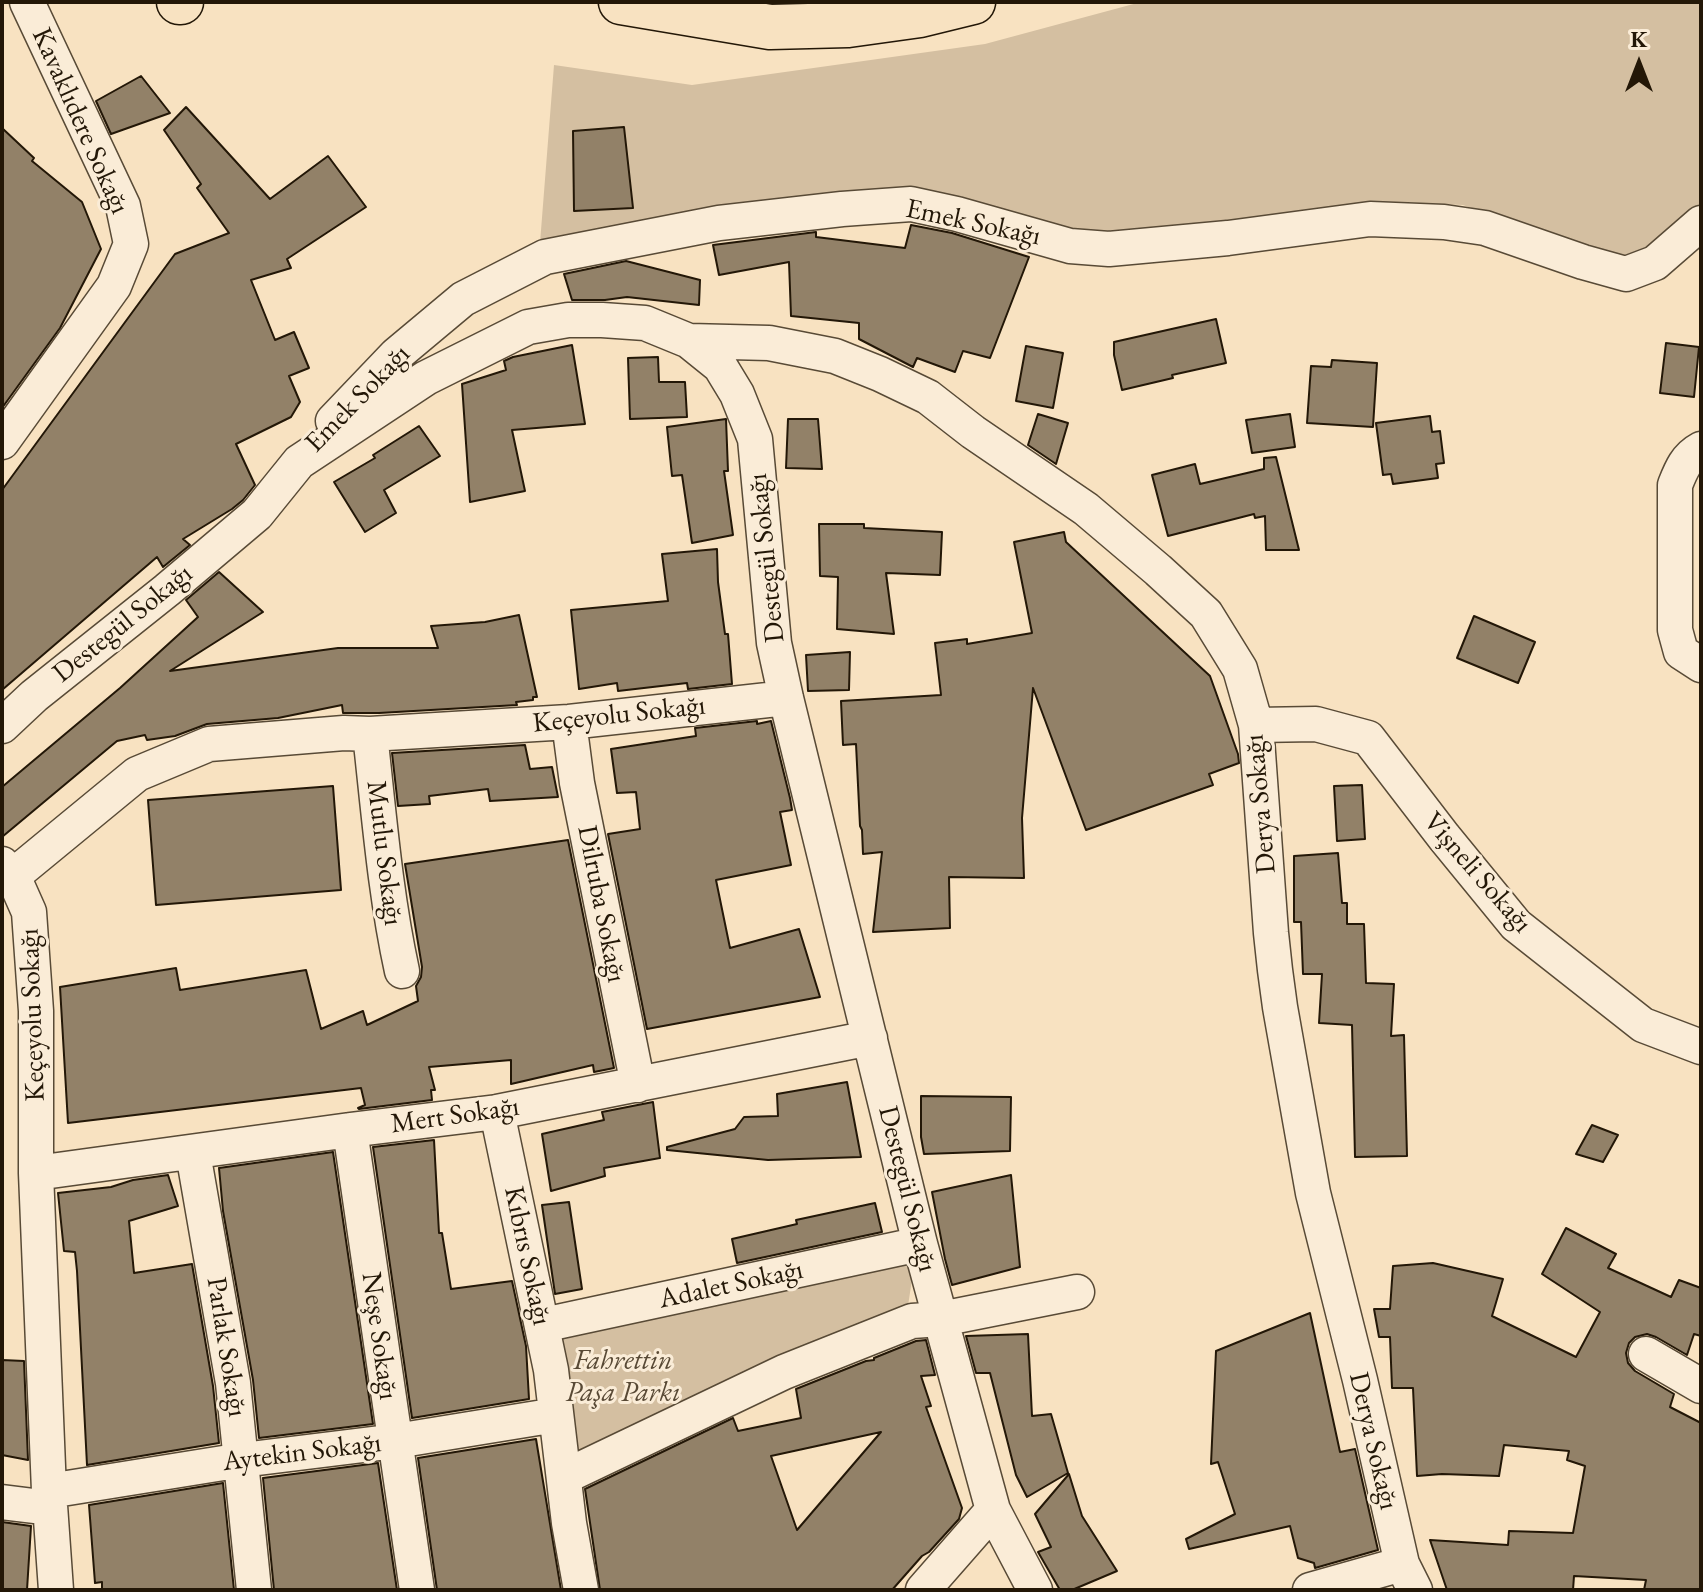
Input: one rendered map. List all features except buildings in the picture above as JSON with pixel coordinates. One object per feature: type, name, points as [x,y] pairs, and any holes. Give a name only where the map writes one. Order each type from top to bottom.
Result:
[{"type":"main road","points":[[621,2],[770,27],[848,25],[920,15],[973,2]]},
{"type":"street","name":"Kavaklıdere Sokağı","points":[[2,442],[114,286],[131,244],[123,206],[27,2]]},
{"type":"street","name":"Emek Sokağı","points":[[299,462],[335,418],[396,355],[463,299],[545,257],[719,223],[911,204],[1070,246],[1109,249],[1228,238],[1370,219],[1444,222],[1485,228],[1626,274],[1655,263],[1701,223]]},
{"type":"street","name":"Destegül Sokağı","points":[[2,726],[34,696],[257,514],[299,462],[426,378],[528,327],[568,320],[645,323],[689,341],[720,366],[737,394],[755,439],[774,643],[920,1244],[993,1510],[1035,1590]]},
{"type":"street","name":"Derya Sokağı","points":[[689,341],[769,343],[835,356],[928,397],[973,432],[1086,509],[1206,614],[1240,669],[1256,725],[1271,933],[1280,1007],[1313,1193],[1408,1577]]},
{"type":"street","points":[[1701,449],[1683,465],[1675,485],[1675,630],[1681,652],[1701,665]]},
{"type":"street","name":"Keçeyolu Sokağı","points":[[56,1590],[49,1499],[36,1173],[36,1011],[29,912],[8,870],[137,774],[209,744],[344,733],[569,722],[786,698]]},
{"type":"street","name":"Dilruba Sokağı","points":[[569,722],[577,783],[638,1085]]},
{"type":"street","name":"Vişneli Sokağı","points":[[1256,725],[1316,724],[1368,738],[1516,925],[1643,1025],[1701,1047]]},
{"type":"street","name":"Mutlu Sokağı","points":[[370,734],[385,876],[402,971]]},
{"type":"street","name":"Mert Sokağı","points":[[36,1173],[497,1112],[870,1038]]},
{"type":"street","name":"Kıbrıs Sokağı","points":[[497,1112],[551,1370],[581,1590]]},
{"type":"street","name":"Neşe Sokağı","points":[[350,1130],[417,1590]]},
{"type":"street","name":"Parlak Sokağı","points":[[193,1153],[233,1383],[254,1590]]},
{"type":"street","name":"Adalet Sokağı","points":[[543,1325],[920,1244]]},
{"type":"street","points":[[564,1477],[784,1372],[912,1321],[941,1319],[1077,1292]]},
{"type":"street","points":[[1646,1354],[1701,1386]]},
{"type":"street","name":"Aytekin Sokağı","points":[[2,1502],[49,1499],[242,1460],[396,1441],[556,1415]]},
{"type":"street","points":[[923,1590],[993,1510]]},
{"type":"street","points":[[1310,1590],[1408,1577]]},
{"type":"green space","points":[[1141,2],[1701,2],[1701,204],[1654,248],[1625,256],[1574,244],[1463,205],[1394,202],[1106,240],[967,202],[540,243],[554,65],[692,85],[985,44]]},
{"type":"green space","name":"Fahrettin Paşa Parkı","points":[[916,1253],[906,1319],[576,1454],[560,1338]]}]
